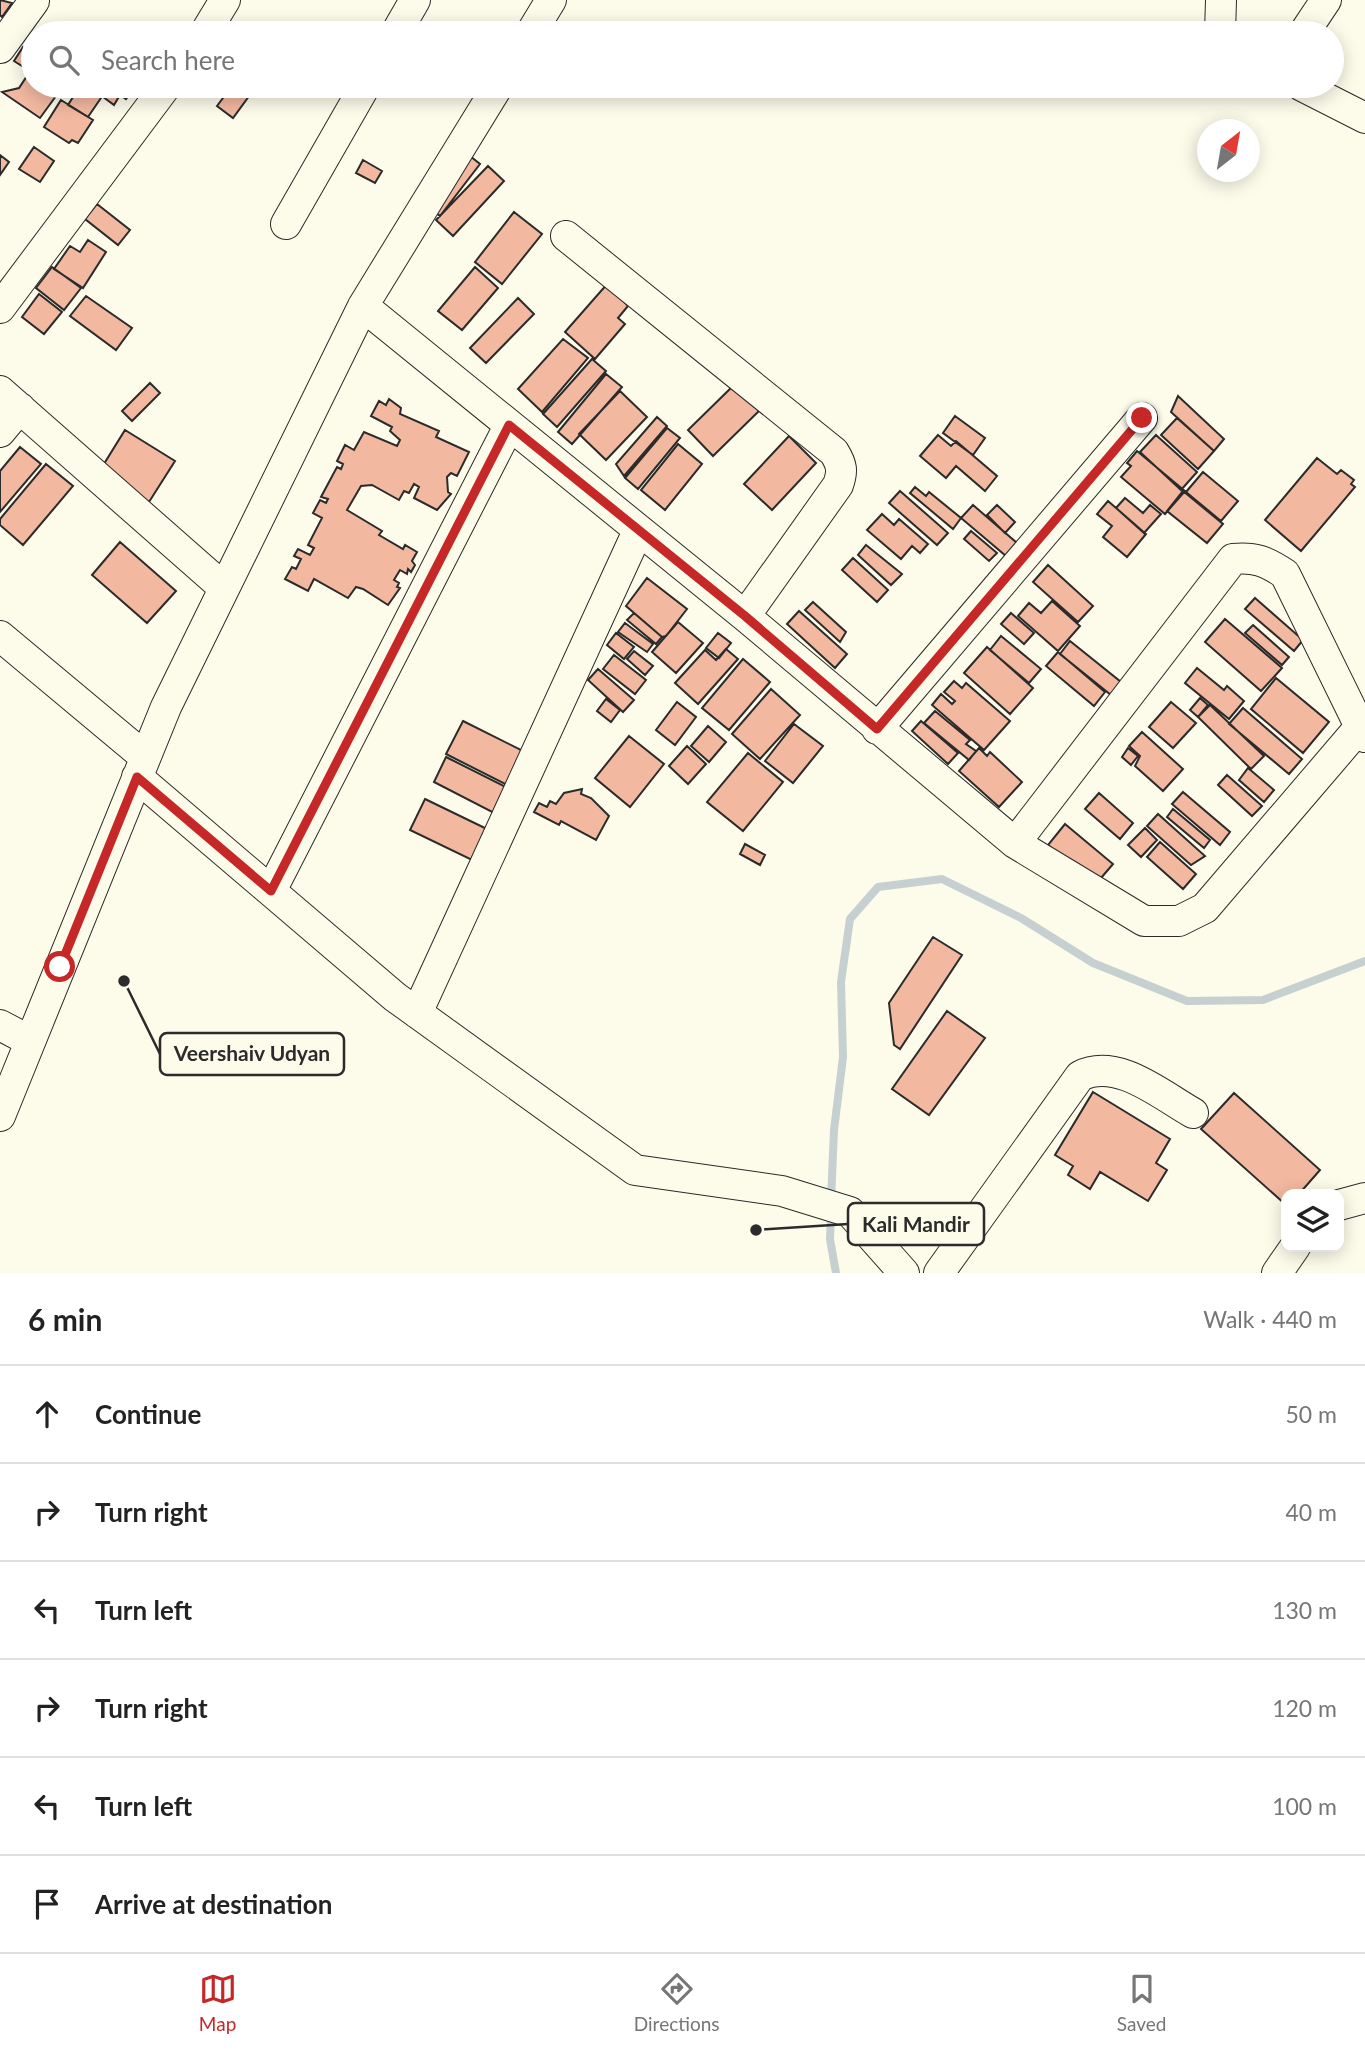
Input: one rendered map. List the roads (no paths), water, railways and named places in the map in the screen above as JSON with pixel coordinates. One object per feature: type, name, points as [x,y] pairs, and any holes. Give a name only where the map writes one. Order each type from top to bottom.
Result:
[{"type":"street","points":[[212,21],[225,0]]},
{"type":"street","points":[[403,21],[415,0]]},
{"type":"street","points":[[538,21],[551,0]]},
{"type":"street","points":[[1220,21],[1221,0]]},
{"type":"street","points":[[1312,21],[1326,0]]},
{"type":"street","points":[[0,48],[34,1]]},
{"type":"street","points":[[0,309],[157,98]]},
{"type":"street","points":[[286,224],[358,98]]},
{"type":"street","points":[[0,1116],[141,767],[224,588],[363,306],[491,98]]},
{"type":"street","points":[[1326,98],[1365,118]]},
{"type":"street","points":[[566,236],[834,452],[841,463],[842,473],[838,485],[745,616]]},
{"type":"street","points":[[363,306],[745,616],[1015,843],[1143,921],[1180,921],[1205,908],[1362,732],[1284,574],[1266,561],[1251,557],[1233,559],[1015,843]]},
{"type":"street","points":[[0,432],[10,399],[224,588]]},
{"type":"street","points":[[877,729],[1142,418]]},
{"type":"street","points":[[271,891],[509,425]]},
{"type":"street","points":[[416,1013],[638,531]]},
{"type":"street","points":[[0,636],[271,891],[416,1013],[635,1170],[782,1191],[849,1212],[904,1273]]},
{"type":"street","points":[[0,1025],[30,1041]]},
{"type":"street","points":[[939,1273],[1080,1076],[1090,1071],[1117,1071],[1193,1113]]},
{"type":"street","points":[[1344,1204],[1365,1198]]},
{"type":"street","points":[[1277,1273],[1292,1252]]},
{"type":"waterway","points":[[831,1201],[834,1130],[843,1057],[841,982],[850,919],[878,887],[942,879],[1021,918],[1093,963],[1187,1001],[1263,1000],[1365,961]]},
{"type":"waterway","points":[[831,1214],[830,1239],[836,1273]]},
{"type":"place","name":"Veershaiv Udyan","points":[[124,981]]},
{"type":"place","name":"Kali Mandir","points":[[756,1230]]}]
